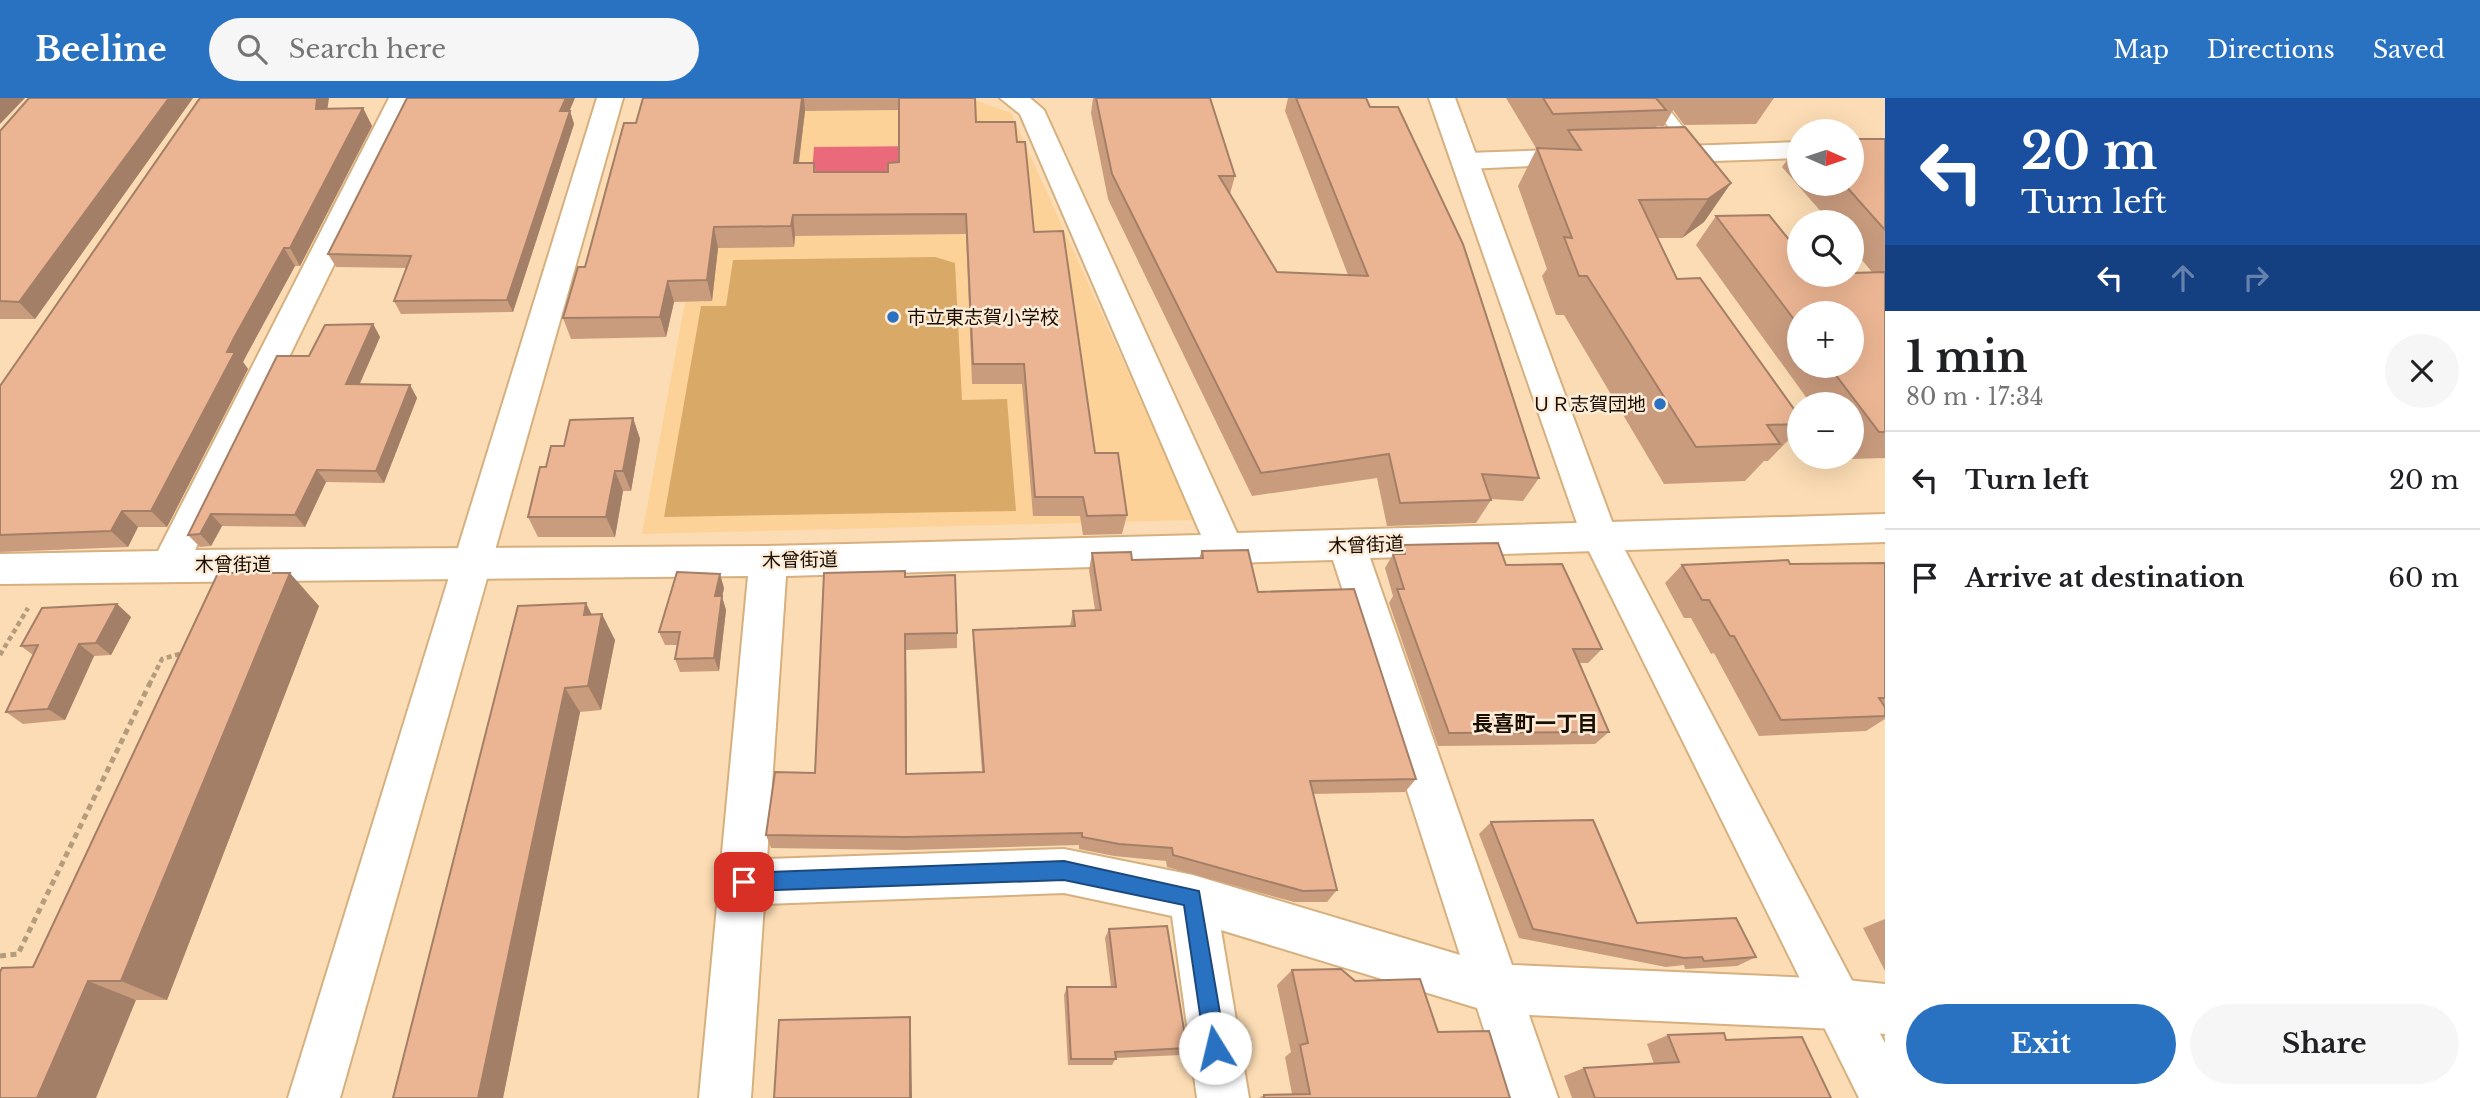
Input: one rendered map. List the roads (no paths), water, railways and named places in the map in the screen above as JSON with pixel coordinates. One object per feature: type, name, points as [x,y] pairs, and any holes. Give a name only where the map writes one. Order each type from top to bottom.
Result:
[{"type":"street","points":[[170,564],[402,98]]},
{"type":"street","points":[[314,1098],[610,98]]},
{"type":"street","points":[[1013,98],[1031,110],[1226,550]]},
{"type":"street","points":[[1442,98],[1467,161],[1599,535],[1885,1096]]},
{"type":"street","points":[[1467,161],[1787,150]]},
{"type":"street","name":"木曾街道","points":[[0,569],[170,564],[470,565],[768,561],[1347,547],[1599,535],[1885,528]]},
{"type":"street","points":[[1347,547],[1532,1098]]},
{"type":"street","points":[[725,1098],[768,561]]},
{"type":"street","points":[[744,882],[1064,871],[1193,898],[1494,989],[1837,1004],[1885,1009]]},
{"type":"street","points":[[1193,898],[1223,1098]]},
{"type":"lane","points":[[1653,98],[1696,154]]},
{"type":"place","name":"市立東志賀小学校","points":[[893,317]]},
{"type":"place","name":"ＵＲ志賀団地","points":[[1660,404]]},
{"type":"district","name":"長喜町一丁目","points":[[1535,724]]}]
